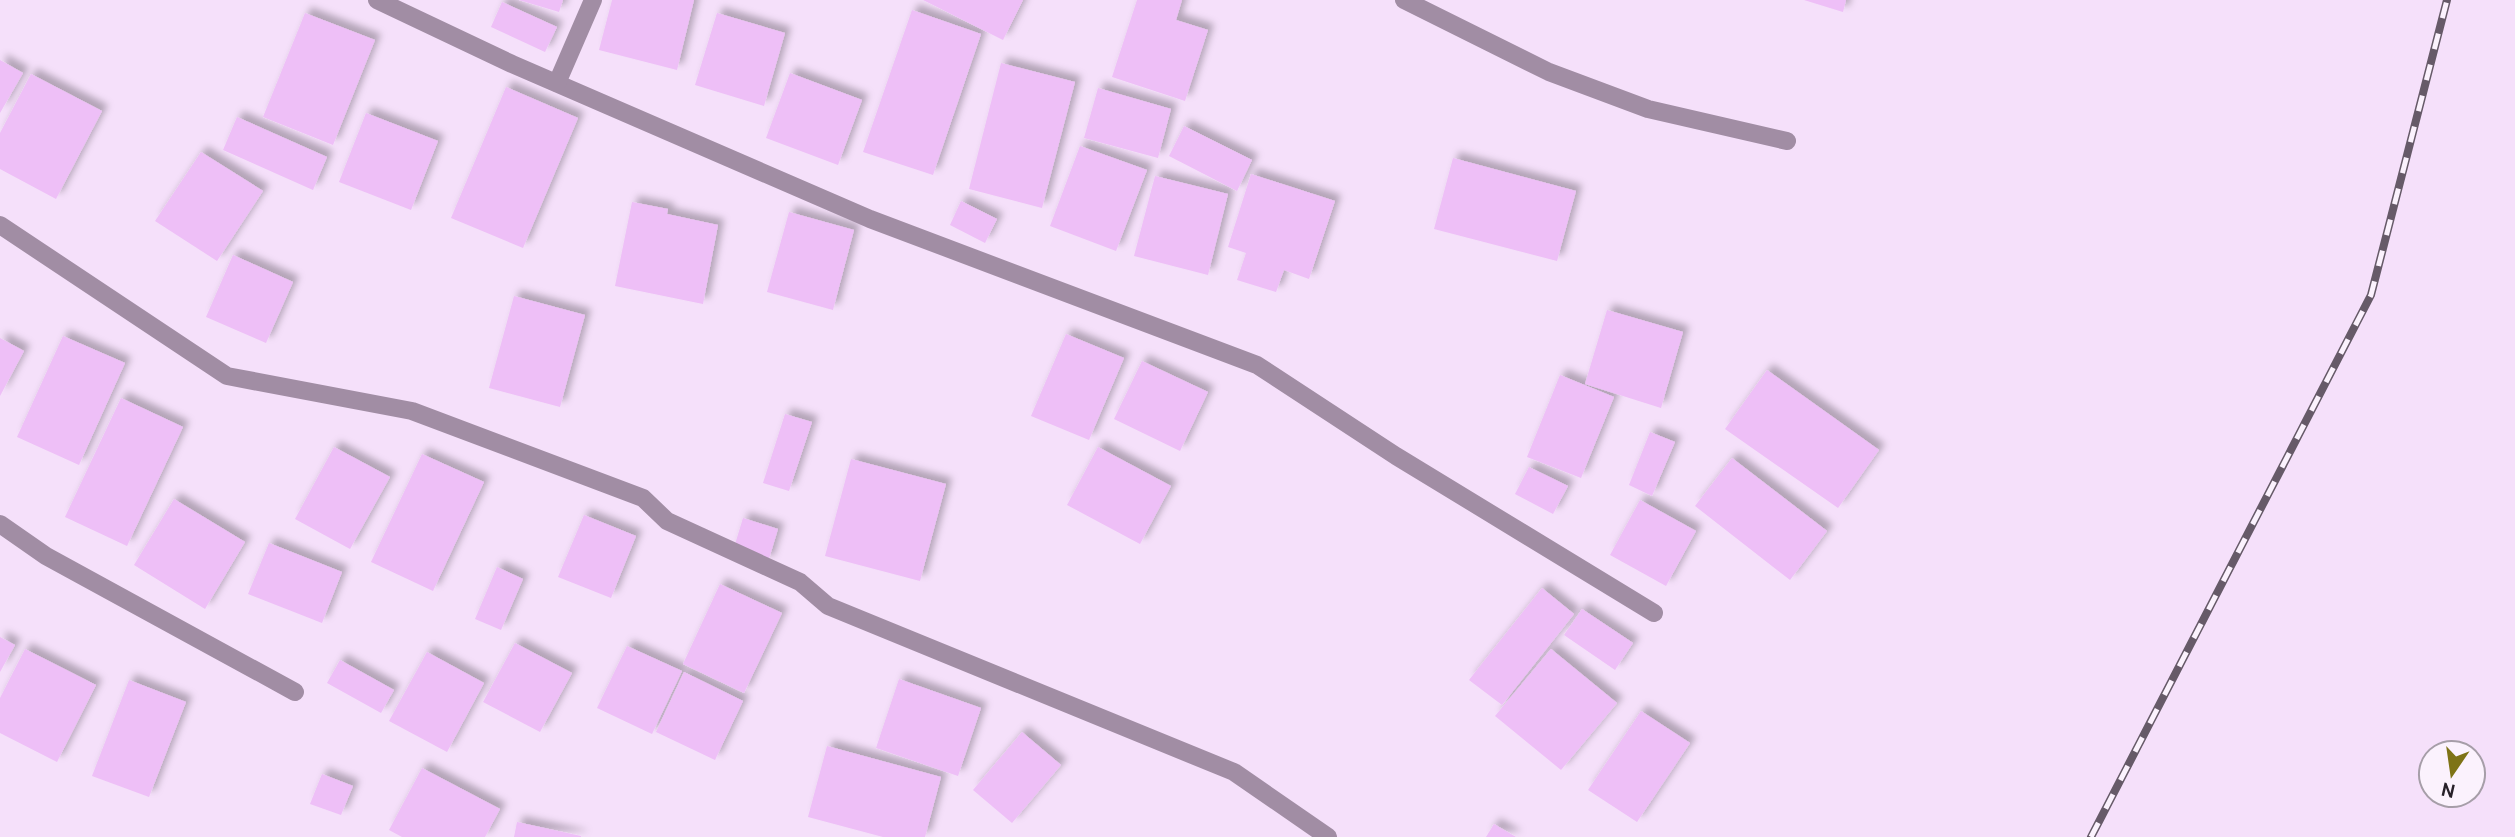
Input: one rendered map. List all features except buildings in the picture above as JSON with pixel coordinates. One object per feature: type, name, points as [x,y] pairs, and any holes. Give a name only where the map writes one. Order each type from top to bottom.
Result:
[{"type":"street","points":[[377,0],[557,83],[870,219],[1257,365],[1396,456],[1654,613]]},
{"type":"street","points":[[557,83],[593,0]]},
{"type":"street","points":[[1404,0],[1549,72],[1648,109],[1787,141]]},
{"type":"street","points":[[0,225],[227,376],[412,411],[643,498],[667,521],[800,582],[828,606],[1234,772],[1328,837]]},
{"type":"street","points":[[0,524],[46,556],[295,692]]},
{"type":"railway","points":[[2091,837],[2371,295],[2447,0]]}]
